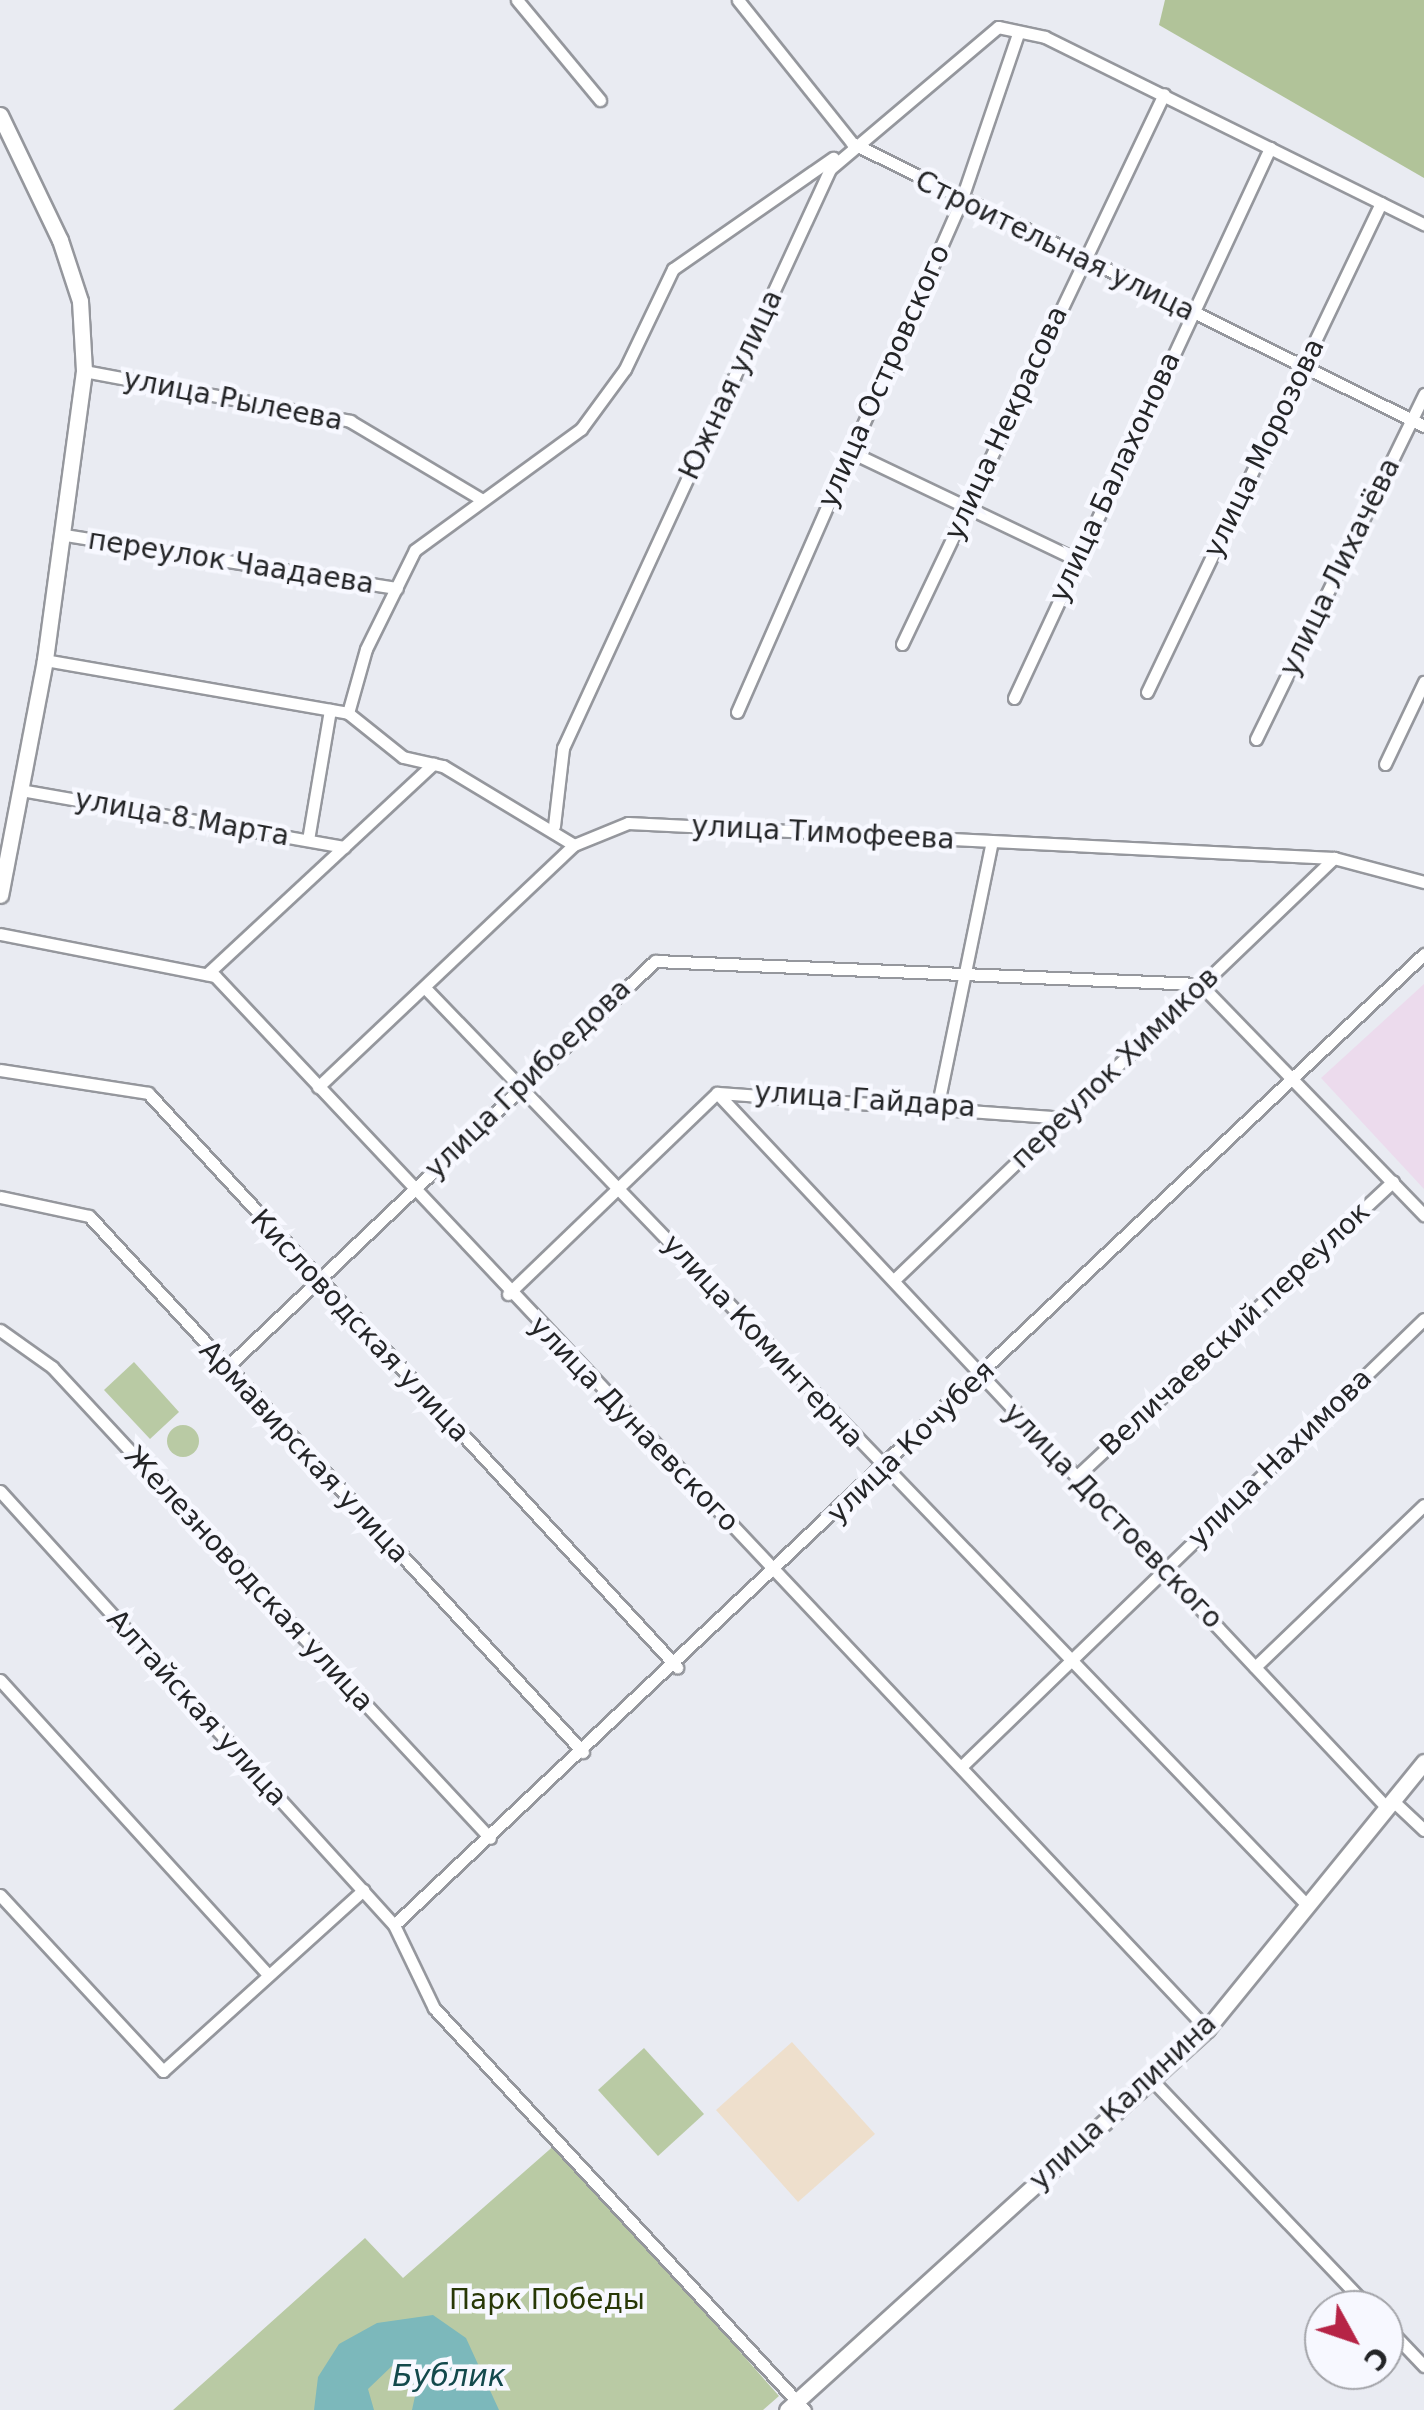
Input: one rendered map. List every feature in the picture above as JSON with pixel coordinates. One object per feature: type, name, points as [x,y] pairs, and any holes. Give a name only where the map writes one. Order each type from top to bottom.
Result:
[{"type":"main road","points":[[0,115],[60,240],[80,301],[84,370],[46,660],[0,895]]},
{"type":"main road","name":"улица Калинина","points":[[796,2407],[1207,2028],[1424,1762]]},
{"type":"street","points":[[517,0],[600,100]]},
{"type":"street","name":"Строительная улица","points":[[738,0],[852,143],[1083,262],[1424,426]]},
{"type":"street","name":"Южная улица","points":[[554,826],[563,748],[830,169],[852,143],[998,27],[1018,34]]},
{"type":"street","points":[[1018,34],[1045,38],[1424,224]]},
{"type":"street","name":"улица Островского","points":[[736,712],[961,201],[1018,34]]},
{"type":"street","name":"улица Некрасова","points":[[902,644],[1164,94]]},
{"type":"street","points":[[348,713],[397,588],[428,535],[592,416],[674,269],[852,143]]},
{"type":"street","name":"улица Балахонова","points":[[1014,698],[1075,559],[1270,148]]},
{"type":"street","name":"улица Морозова","points":[[1146,692],[1381,203]]},
{"type":"street","name":"улица Рылеева","points":[[84,370],[350,421],[481,499]]},
{"type":"street","name":"улица Лихачёва","points":[[1256,739],[1424,394]]},
{"type":"street","points":[[851,452],[1075,559]]},
{"type":"street","name":"переулок Чаадаева","points":[[65,536],[397,588]]},
{"type":"street","points":[[46,660],[348,713],[402,757],[432,764],[554,826],[574,846]]},
{"type":"street","points":[[1386,764],[1424,682]]},
{"type":"street","points":[[308,840],[330,710]]},
{"type":"street","points":[[0,934],[208,974],[432,764]]},
{"type":"street","name":"улица 8 Марта","points":[[21,790],[344,846]]},
{"type":"street","name":"улица Тимофеева","points":[[318,1087],[428,990],[574,846],[628,823],[1334,858],[1424,882]]},
{"type":"street","points":[[938,1104],[992,842]]},
{"type":"street","name":"переулок Химиков","points":[[896,1278],[1334,858]]},
{"type":"street","name":"улица Кочубея","points":[[394,1925],[678,1668],[979,1375],[1424,954]]},
{"type":"street","name":"улица Грибоедова","points":[[225,1369],[320,1284],[411,1190],[655,961],[964,979],[1200,984]]},
{"type":"street","name":"улица Дунаевского","points":[[208,974],[508,1294],[964,1764],[1207,2028]]},
{"type":"street","points":[[1200,984],[1294,1076],[1424,1214]]},
{"type":"street","name":"улица Коминтерна","points":[[428,990],[1307,1905]]},
{"type":"street","name":"Кисловодская улица","points":[[0,1070],[148,1092],[320,1284],[678,1668]]},
{"type":"street","name":"улица Гайдара","points":[[508,1294],[614,1184],[717,1094],[938,1104],[1064,1118]]},
{"type":"street","name":"улица Достоевского","points":[[717,1094],[896,1278],[979,1375],[1255,1666],[1390,1804],[1424,1830]]},
{"type":"street","name":"Величаевский переулок","points":[[1077,1476],[1393,1181]]},
{"type":"street","name":"Армавирская улица","points":[[0,1197],[89,1216],[225,1369],[583,1752]]},
{"type":"street","name":"улица Нахимова","points":[[964,1764],[1424,1320]]},
{"type":"street","name":"Железноводская улица","points":[[0,1330],[52,1367],[490,1838]]},
{"type":"street","name":"Алтайская улица","points":[[0,1491],[394,1925],[434,2008],[796,2407]]},
{"type":"street","points":[[1255,1666],[1424,1505]]},
{"type":"street","points":[[0,1680],[268,1974]]},
{"type":"street","points":[[0,1894],[163,2070],[363,1890]]},
{"type":"street","points":[[1151,2079],[1352,2290]]},
{"type":"street","points":[[1404,2345],[1424,2366]]},
{"type":"shaded area","points":[[1424,984],[1424,1189],[1321,1078]]},
{"type":"shaded area","points":[[792,2042],[875,2134],[798,2202],[716,2110]]},
{"type":"green space","points":[[1165,0],[1424,0],[1424,178],[1159,25]]},
{"type":"green space","points":[[134,1362],[179,1412],[150,1439],[104,1390]]},
{"type":"green space","points":[[183,1425],[194,1430],[199,1441],[194,1452],[183,1457],[172,1452],[167,1441],[172,1430]]},
{"type":"green space","points":[[644,2048],[704,2114],[658,2156],[598,2090]]},
{"type":"green space","name":"Парк Победы","points":[[557,2143],[779,2396],[763,2410],[173,2410],[365,2238],[403,2278]]},
{"type":"water","name":"Бублик","points":[[433,2315],[466,2338],[499,2410],[412,2410],[417,2387],[392,2366],[368,2389],[374,2410],[314,2410],[318,2377],[339,2344],[377,2323]]}]
